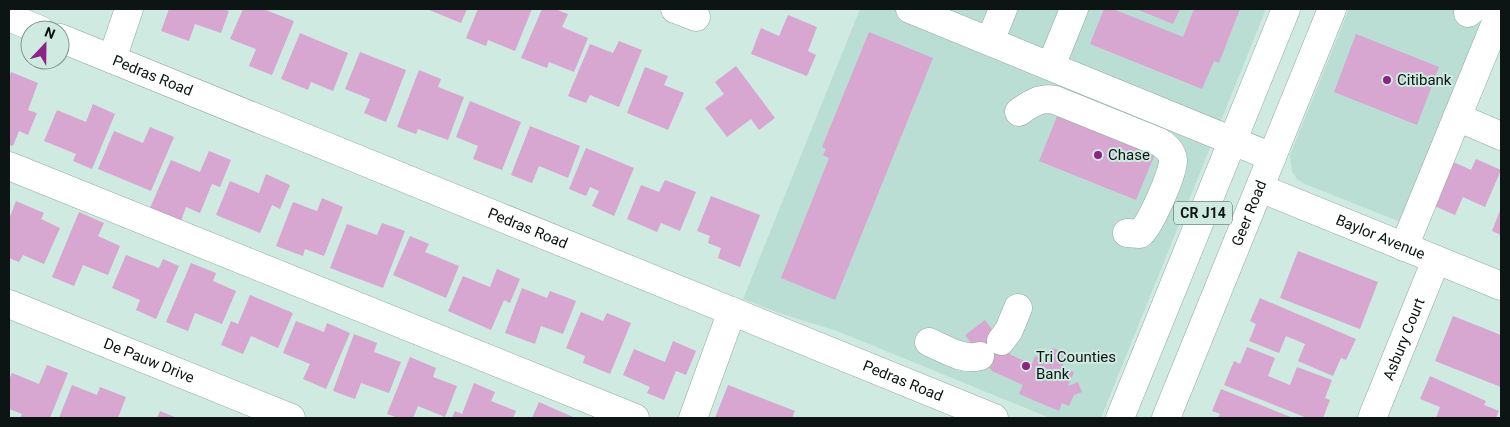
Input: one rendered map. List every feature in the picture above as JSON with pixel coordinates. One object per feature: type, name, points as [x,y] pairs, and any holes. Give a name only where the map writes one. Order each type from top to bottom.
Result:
[{"type":"street","points":[[112,59],[129,9]]},
{"type":"street","points":[[910,9],[1272,157]]},
{"type":"street","points":[[990,41],[1003,9]]},
{"type":"street","points":[[1051,66],[1074,9]]},
{"type":"street","name":"CR J14","points":[[1120,418],[1286,9]]},
{"type":"street","name":"Geer Road","points":[[1166,418],[1332,9]]},
{"type":"street","points":[[1404,247],[1501,10]]},
{"type":"street","name":"Pedras Road","points":[[70,42],[994,418]]},
{"type":"street","points":[[1019,112],[1040,100],[1055,100],[1168,147],[1172,156],[1172,169],[1149,224],[1140,234],[1127,233]]},
{"type":"street","points":[[1458,117],[1501,136]]},
{"type":"street","points":[[9,166],[635,418]]},
{"type":"street","name":"Baylor Avenue","points":[[1260,188],[1501,286]]},
{"type":"street","name":"Asbury Court","points":[[1372,418],[1436,260]]},
{"type":"street","name":"De Pauw Drive","points":[[9,304],[291,418]]},
{"type":"street","points":[[929,342],[969,358],[990,348],[1009,330],[1018,308]]},
{"type":"street","points":[[694,418],[732,312]]},
{"type":"shaded area","points":[[860,9],[1266,9],[1101,418],[1050,418],[837,331],[782,314],[743,299]]},
{"type":"shaded area","points":[[1349,9],[1490,9],[1403,223],[1305,184],[1297,179],[1292,172],[1290,155]]},
{"type":"building","points":[[169,9],[223,9],[229,11],[221,33],[195,24],[189,41],[161,31]]},
{"type":"building","points":[[243,9],[263,9],[294,21],[272,75],[249,66],[256,49],[230,39]]},
{"type":"building","points":[[427,9],[467,9],[461,23]]},
{"type":"building","points":[[478,9],[532,9],[515,51],[488,40],[486,46],[466,38]]},
{"type":"building","points":[[542,9],[555,9],[568,14],[562,27],[588,38],[574,72],[549,62],[547,68],[521,58]]},
{"type":"building","points":[[1104,9],[1113,9],[1183,37],[1194,9],[1240,9],[1219,63],[1214,61],[1202,89],[1090,44]]},
{"type":"building","points":[[1136,9],[1180,9],[1173,24]]},
{"type":"building","points":[[788,15],[817,27],[808,51],[816,55],[807,76],[751,54],[761,28],[779,36]]},
{"type":"building","points":[[869,32],[933,58],[835,300],[781,278],[829,158],[823,155],[826,149],[822,147]]},
{"type":"building","points":[[300,33],[348,53],[333,91],[311,82],[308,90],[281,79]]},
{"type":"building","name":"Citibank","points":[[1356,34],[1439,67],[1417,125],[1334,92]]},
{"type":"building","points":[[619,41],[642,50],[619,107],[590,95],[586,103],[568,96],[590,44],[613,53]]},
{"type":"building","points":[[360,52],[406,70],[386,122],[364,113],[370,99],[345,89]]},
{"type":"building","points":[[736,66],[775,118],[759,130],[751,119],[727,137],[705,108],[724,94],[715,82]]},
{"type":"building","points":[[645,67],[668,76],[664,85],[684,93],[668,130],[627,113]]},
{"type":"building","points":[[419,70],[441,79],[438,87],[464,97],[448,140],[418,129],[416,134],[397,127]]},
{"type":"building","points":[[11,72],[38,83],[28,110],[37,113],[28,135],[19,131],[13,146],[9,145],[9,78]]},
{"type":"building","points":[[470,101],[521,122],[502,170],[473,159],[478,146],[456,137]]},
{"type":"building","points":[[93,104],[115,114],[92,169],[73,161],[76,154],[44,141],[57,110],[86,122]]},
{"type":"building","name":"Chase","points":[[1060,109],[1157,149],[1136,200],[1039,161]]},
{"type":"building","points":[[530,126],[580,146],[568,178],[539,166],[532,183],[511,175]]},
{"type":"building","points":[[150,127],[174,137],[151,191],[98,169],[114,131],[143,143]]},
{"type":"building","points":[[586,148],[634,168],[614,216],[592,206],[599,191],[590,187],[586,196],[569,189]]},
{"type":"building","points":[[209,151],[231,160],[220,187],[212,184],[200,213],[186,207],[181,221],[150,208],[171,160],[200,172]]},
{"type":"building","points":[[1476,159],[1501,170],[1485,207],[1463,197],[1455,215],[1432,205],[1451,161],[1471,170]]},
{"type":"building","points":[[266,174],[290,185],[280,209],[272,205],[260,233],[216,215],[230,181],[259,193]]},
{"type":"building","points":[[665,180],[696,192],[680,231],[661,223],[657,232],[627,219],[641,185],[659,192]]},
{"type":"building","points":[[711,196],[760,215],[740,267],[718,258],[721,248],[708,243],[710,236],[697,231]]},
{"type":"building","points":[[322,198],[343,207],[324,256],[305,249],[303,256],[276,246],[293,202],[317,211]]},
{"type":"building","points":[[16,201],[44,213],[41,219],[60,228],[44,264],[23,255],[19,262],[9,258],[9,219]]},
{"type":"building","points":[[1501,208],[1501,235],[1492,231]]},
{"type":"building","points":[[79,212],[104,223],[98,236],[120,246],[108,275],[83,265],[74,286],[52,277]]},
{"type":"building","points":[[382,223],[405,231],[383,288],[330,268],[347,224],[377,235]]},
{"type":"building","points":[[410,236],[429,244],[425,252],[459,266],[446,298],[393,275]]},
{"type":"building","points":[[1298,251],[1378,282],[1360,329],[1280,298]]},
{"type":"building","points":[[126,255],[159,268],[163,259],[179,266],[156,319],[136,310],[140,300],[112,288]]},
{"type":"building","points":[[191,263],[216,273],[213,281],[236,291],[222,324],[195,313],[188,331],[166,322]]},
{"type":"building","points":[[497,269],[520,279],[510,303],[504,300],[491,330],[448,311],[463,276],[490,287]]},
{"type":"building","points":[[522,288],[547,298],[550,291],[576,301],[563,334],[541,326],[535,344],[505,333]]},
{"type":"building","points":[[250,295],[293,313],[278,348],[251,336],[243,354],[221,345],[231,321],[238,324]]},
{"type":"building","points":[[1260,298],[1356,339],[1346,360],[1341,358],[1333,376],[1298,361],[1305,344],[1286,336],[1279,353],[1249,341],[1256,324],[1250,321]]},
{"type":"building","points":[[581,312],[603,321],[607,313],[631,323],[610,374],[583,363],[585,356],[566,348]]},
{"type":"building","points":[[1453,316],[1501,335],[1501,387],[1435,361]]},
{"type":"building","name":"Tri Counties Bank","points":[[985,320],[1011,355],[1032,364],[1035,356],[1047,361],[1053,348],[1068,354],[1062,367],[1074,372],[1068,386],[1078,382],[1082,392],[1074,395],[1069,406],[1062,403],[1059,411],[1019,394],[1023,385],[992,371],[965,335]]},
{"type":"building","points":[[296,321],[324,332],[327,323],[350,333],[326,389],[303,379],[310,364],[283,353]]},
{"type":"building","points":[[354,334],[377,343],[374,352],[401,362],[389,393],[361,383],[355,399],[333,391]]},
{"type":"building","points":[[673,341],[696,351],[686,375],[676,371],[664,400],[647,393],[650,387],[623,375],[634,349],[665,362]]},
{"type":"building","points":[[1247,347],[1275,358],[1268,376],[1290,385],[1297,367],[1332,380],[1325,398],[1330,400],[1323,418],[1307,418],[1224,385],[1234,361],[1240,364]]},
{"type":"building","points":[[410,357],[436,368],[433,377],[457,386],[445,417],[418,406],[413,418],[398,418],[387,414]]},
{"type":"building","points":[[47,365],[68,373],[50,418],[20,418],[22,414],[9,409],[9,380],[12,373],[39,384]]},
{"type":"building","points":[[1430,376],[1486,401],[1484,405],[1499,411],[1496,418],[1436,418],[1440,407],[1420,399]]},
{"type":"building","points":[[474,383],[495,392],[491,401],[516,411],[513,418],[452,418],[455,411],[462,414]]},
{"type":"building","points":[[72,385],[97,395],[100,387],[126,397],[118,418],[59,418]]},
{"type":"building","points":[[728,385],[795,411],[792,418],[715,418]]},
{"type":"building","points":[[1221,389],[1293,418],[1218,418],[1220,414],[1212,411]]},
{"type":"building","points":[[539,402],[575,418],[532,418]]},
{"type":"building","points":[[160,411],[177,418],[157,418]]},
{"type":"place","name":"Citibank","points":[[1387,80]]},
{"type":"place","name":"Chase","points":[[1098,155]]},
{"type":"place","name":"Tri Counties Bank","points":[[1026,366]]}]
